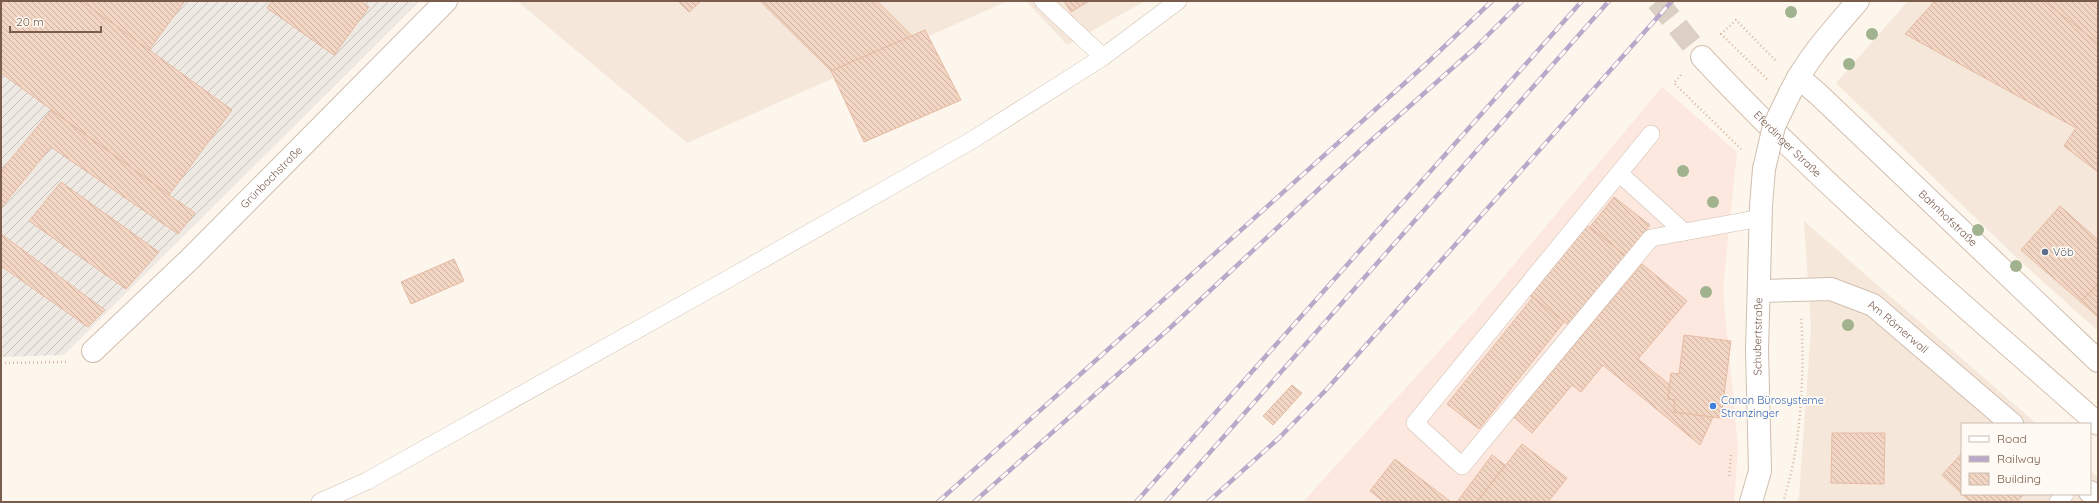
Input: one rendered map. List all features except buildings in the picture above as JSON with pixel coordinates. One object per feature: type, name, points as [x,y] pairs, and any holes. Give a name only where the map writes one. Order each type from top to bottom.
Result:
[{"type":"street","name":"Grünbachstraße","points":[[93,351],[191,258],[446,1]]},
{"type":"street","points":[[1790,78],[1858,1]]},
{"type":"street","name":"Eferdinger Straße","points":[[1702,57],[1747,105],[1877,227],[2098,424]]},
{"type":"street","name":"Schubertstraße","points":[[1751,502],[1760,471],[1757,350],[1764,169],[1774,126],[1790,78]]},
{"type":"street","name":"Bahnhofstraße","points":[[1790,78],[1818,94],[2098,361]]},
{"type":"street","name":"Am Römerwall","points":[[1759,291],[1832,289],[1873,305],[2011,423]]},
{"type":"lane","points":[[1043,1],[1103,57]]},
{"type":"lane","points":[[320,502],[374,478],[974,139],[1103,57],[1178,1]]},
{"type":"lane","points":[[1651,134],[1415,423],[1462,466],[1651,238],[1761,218]]},
{"type":"lane","points":[[1619,173],[1684,232]]},
{"type":"path","points":[[1721,34],[1736,20],[1790,78]]},
{"type":"path","points":[[1684,72],[1674,83],[1747,155]]},
{"type":"path","points":[[1783,502],[1790,480],[1800,409],[1802,338],[1801,311]]},
{"type":"path","points":[[1,364],[71,362],[93,351]]},
{"type":"shaded area","points":[[1,1],[419,1],[64,355],[1,357]]},
{"type":"shaded area","points":[[517,1],[1008,1],[687,143]]},
{"type":"shaded area","points":[[1026,1],[1145,1],[1067,45]]},
{"type":"shaded area","points":[[1908,1],[2098,1],[2098,331],[2020,261],[1836,83]]},
{"type":"shaded area","points":[[1662,87],[1737,152],[1723,289],[1738,447],[1734,502],[1303,502],[1476,310]]},
{"type":"shaded area","points":[[1804,221],[2036,423],[1961,423],[1961,495],[2091,495],[2091,472],[2098,477],[2098,502],[1796,502],[1799,497],[1811,328]]},
{"type":"tunnel","points":[[1657,1],[1702,57]]},
{"type":"railway","points":[[938,502],[1426,64],[1492,1]]},
{"type":"railway","points":[[974,502],[1171,327],[1366,145],[1475,48],[1522,1]]},
{"type":"railway","points":[[1136,502],[1582,1]]},
{"type":"railway","points":[[1166,502],[1609,1]]},
{"type":"railway","points":[[1208,502],[1279,438],[1326,390],[1672,1]]},
{"type":"place","name":"Vöb","points":[[2045,252]]},
{"type":"place","name":"Canon Bürosysteme Stranzinger","points":[[1713,406]]}]
